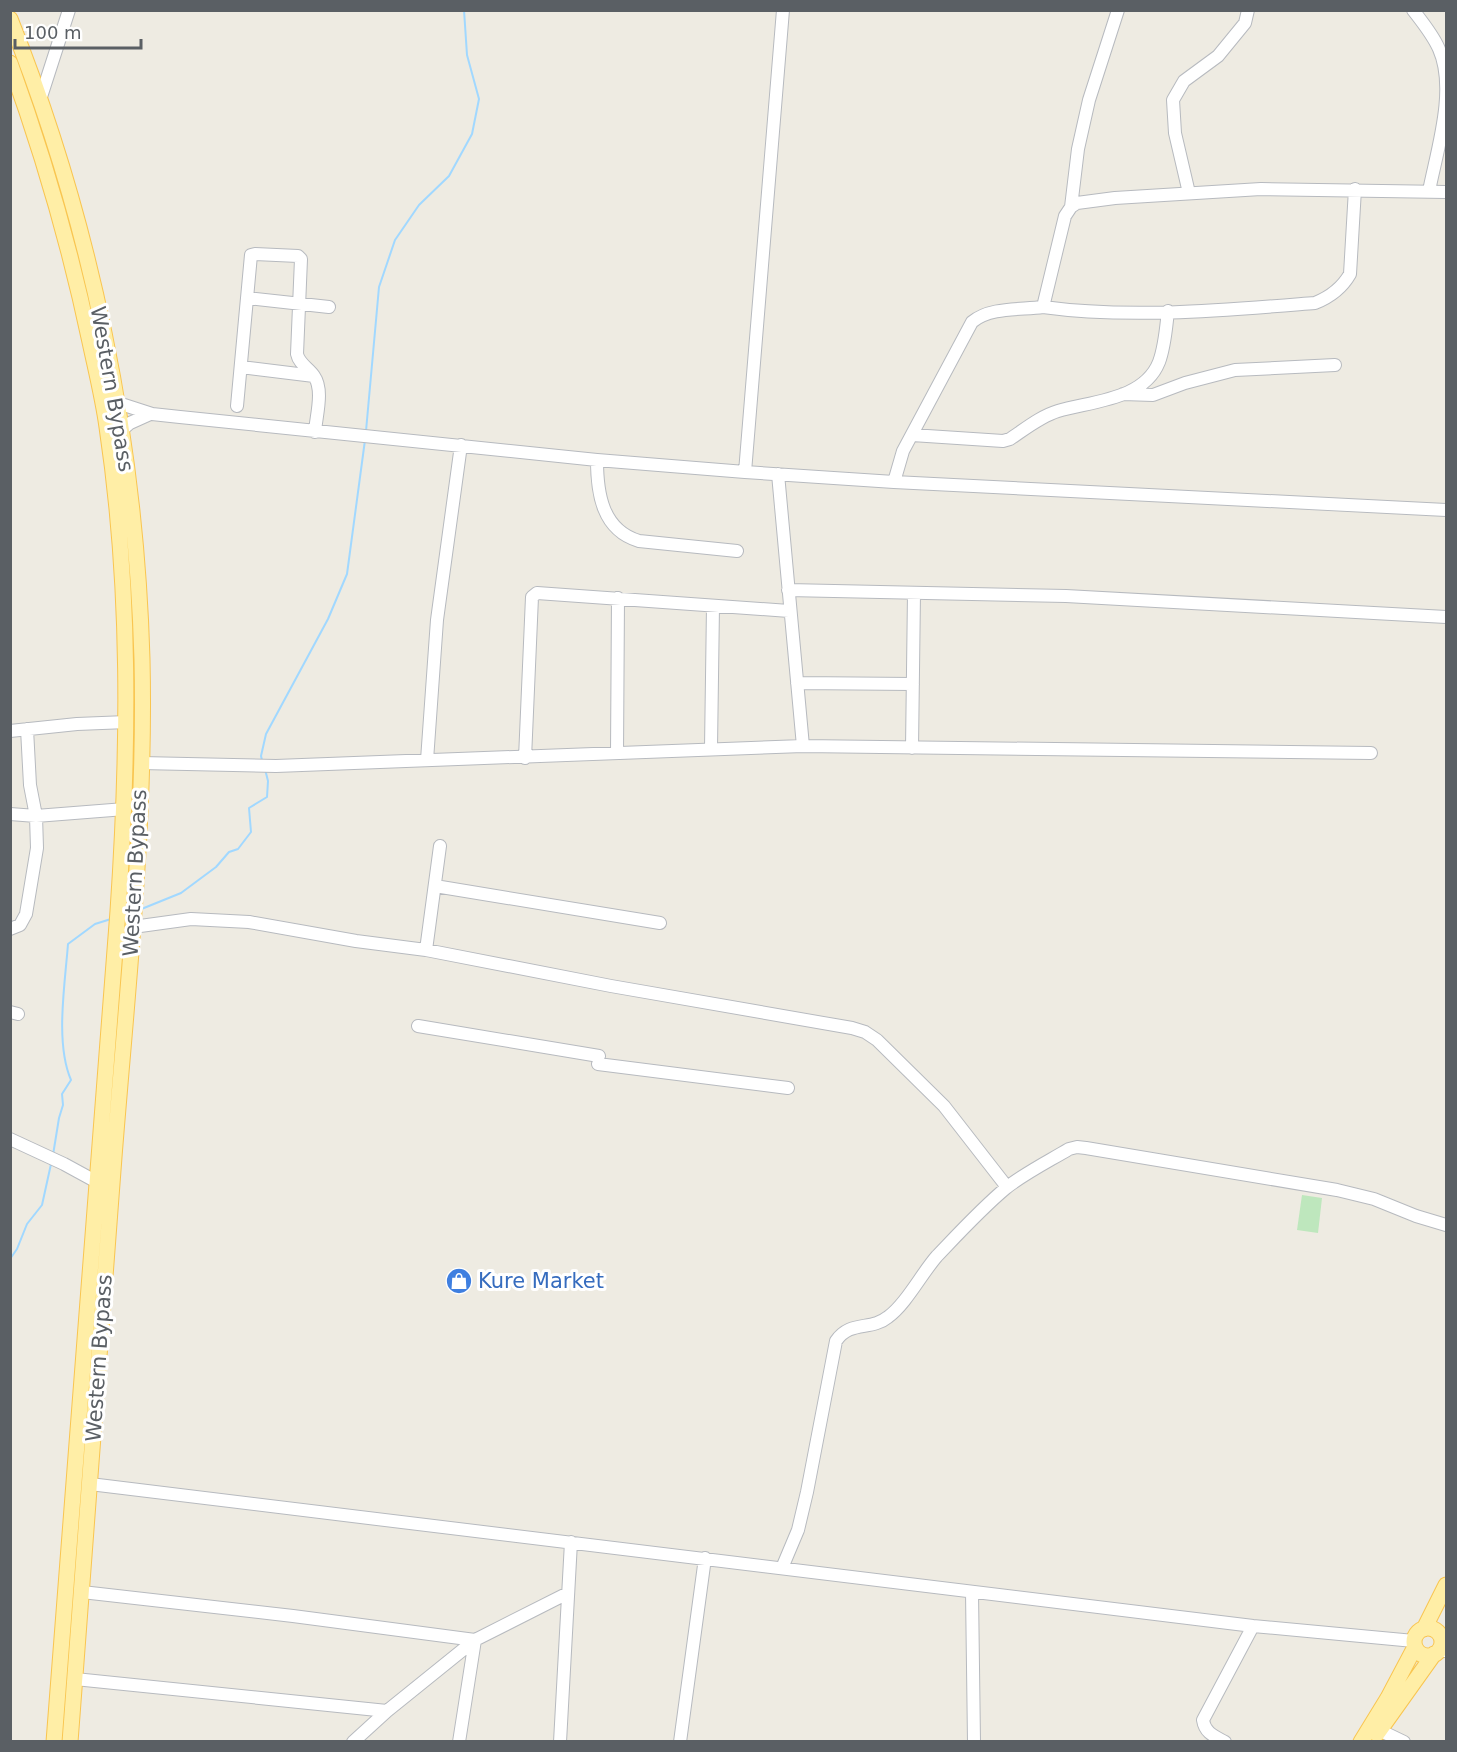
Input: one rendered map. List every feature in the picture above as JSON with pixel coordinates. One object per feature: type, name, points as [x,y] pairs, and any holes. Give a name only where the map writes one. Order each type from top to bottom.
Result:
[{"type":"main road","name":"Western Bypass","points":[[10,19],[60,162],[91,275],[118,403],[135,540],[142,659],[141,763],[127,918],[97,1182],[54,1742]]},
{"type":"main road","name":"Western Bypass","points":[[10,63],[46,166],[76,279],[106,421],[124,607],[127,722],[125,809],[127,918],[90,1484],[70,1742]]},
{"type":"main road","points":[[1376,1736],[1438,1641],[1446,1585]]},
{"type":"main road","points":[[1414,1644],[1421,1654],[1430,1656],[1438,1641],[1446,1606]]},
{"type":"main road","points":[[1361,1742],[1388,1698],[1414,1644],[1416,1635],[1438,1641]]},
{"type":"street","points":[[40,100],[69,10]]},
{"type":"street","points":[[745,472],[783,10]]},
{"type":"street","points":[[1043,307],[1062,224],[1071,207],[1078,149],[1089,99],[1119,10]]},
{"type":"street","points":[[1189,193],[1175,134],[1173,100],[1186,79],[1218,56],[1245,23],[1248,10]]},
{"type":"street","points":[[1413,10],[1430,32],[1439,50],[1444,64],[1446,84],[1443,122],[1429,191]]},
{"type":"street","points":[[1071,207],[1084,201],[1261,189],[1446,192]]},
{"type":"street","points":[[894,482],[899,460],[972,322],[979,316],[1043,307],[1080,312],[1168,311],[1238,309],[1315,303],[1326,299],[1345,284],[1350,274],[1355,189]]},
{"type":"street","points":[[237,406],[251,255],[296,255],[301,260],[298,359],[314,376],[319,387],[315,432]]},
{"type":"street","points":[[248,298],[329,307]]},
{"type":"street","points":[[912,435],[1002,441],[1010,439],[1056,411],[1123,394],[1143,383],[1158,364],[1163,349],[1168,311]]},
{"type":"street","points":[[1123,394],[1153,395],[1185,383],[1235,370],[1335,365]]},
{"type":"street","points":[[241,368],[314,376]]},
{"type":"street","points":[[118,403],[152,414],[315,432],[745,472],[894,482],[1446,510]]},
{"type":"street","points":[[123,429],[137,418],[152,414]]},
{"type":"street","points":[[427,760],[436,630],[461,445]]},
{"type":"street","points":[[597,460],[599,495],[612,523],[628,537],[639,541],[737,551]]},
{"type":"street","points":[[778,474],[802,746]]},
{"type":"street","points":[[788,590],[1066,596],[1446,617]]},
{"type":"street","points":[[525,758],[532,597],[540,592],[789,611]]},
{"type":"street","points":[[912,748],[914,593]]},
{"type":"street","points":[[617,753],[618,598]]},
{"type":"street","points":[[711,748],[713,606]]},
{"type":"street","points":[[797,683],[913,684]]},
{"type":"street","points":[[10,731],[127,722]]},
{"type":"street","points":[[10,929],[20,925],[26,914],[37,848],[27,729]]},
{"type":"street","points":[[141,763],[273,765],[525,758],[711,748],[802,746],[1371,753]]},
{"type":"street","points":[[10,814],[36,816],[125,809]]},
{"type":"street","points":[[426,950],[440,846]]},
{"type":"street","points":[[435,886],[660,923]]},
{"type":"street","points":[[127,918],[224,920],[426,950],[611,986],[852,1028],[865,1032],[877,1040],[944,1107],[1007,1187]]},
{"type":"street","points":[[418,1026],[598,1060],[788,1089]]},
{"type":"street","points":[[10,1139],[97,1182]]},
{"type":"street","points":[[782,1568],[798,1530],[803,1511],[836,1341],[839,1336],[851,1327],[873,1325],[890,1316],[936,1257],[1007,1187],[1070,1149],[1077,1147],[1337,1190],[1374,1199],[1446,1225]]},
{"type":"street","points":[[90,1484],[1414,1644]]},
{"type":"street","points":[[560,1742],[571,1542]]},
{"type":"street","points":[[680,1742],[705,1558]]},
{"type":"street","points":[[82,1592],[475,1640]]},
{"type":"street","points":[[972,1592],[974,1742]]},
{"type":"street","points":[[353,1742],[387,1711],[475,1640],[568,1593]]},
{"type":"street","points":[[1225,1742],[1208,1732],[1203,1720],[1253,1626]]},
{"type":"street","points":[[459,1742],[475,1640]]},
{"type":"street","points":[[75,1679],[387,1711]]},
{"type":"street","points":[[1376,1736],[1404,1742]]},
{"type":"green space","points":[[1302,1195],[1322,1198],[1318,1233],[1297,1230]]},
{"type":"waterway","points":[[366,431],[379,287],[395,240],[419,205],[449,176],[472,134],[479,99],[467,55],[464,10]]},
{"type":"waterway","points":[[262,760],[266,734],[328,619],[347,574],[365,440]]},
{"type":"waterway","points":[[139,910],[181,893],[216,867],[229,852],[238,849],[251,832],[249,808],[267,797],[268,781],[265,769]]},
{"type":"waterway","points":[[53,1155],[63,1105],[62,1094],[71,1080],[63,1049],[62,1031],[68,944],[95,924],[111,919]]},
{"type":"waterway","points":[[10,1259],[17,1249],[27,1224],[42,1205],[51,1164]]},
{"type":"place","name":"Kure Market","points":[[459,1281]]}]
